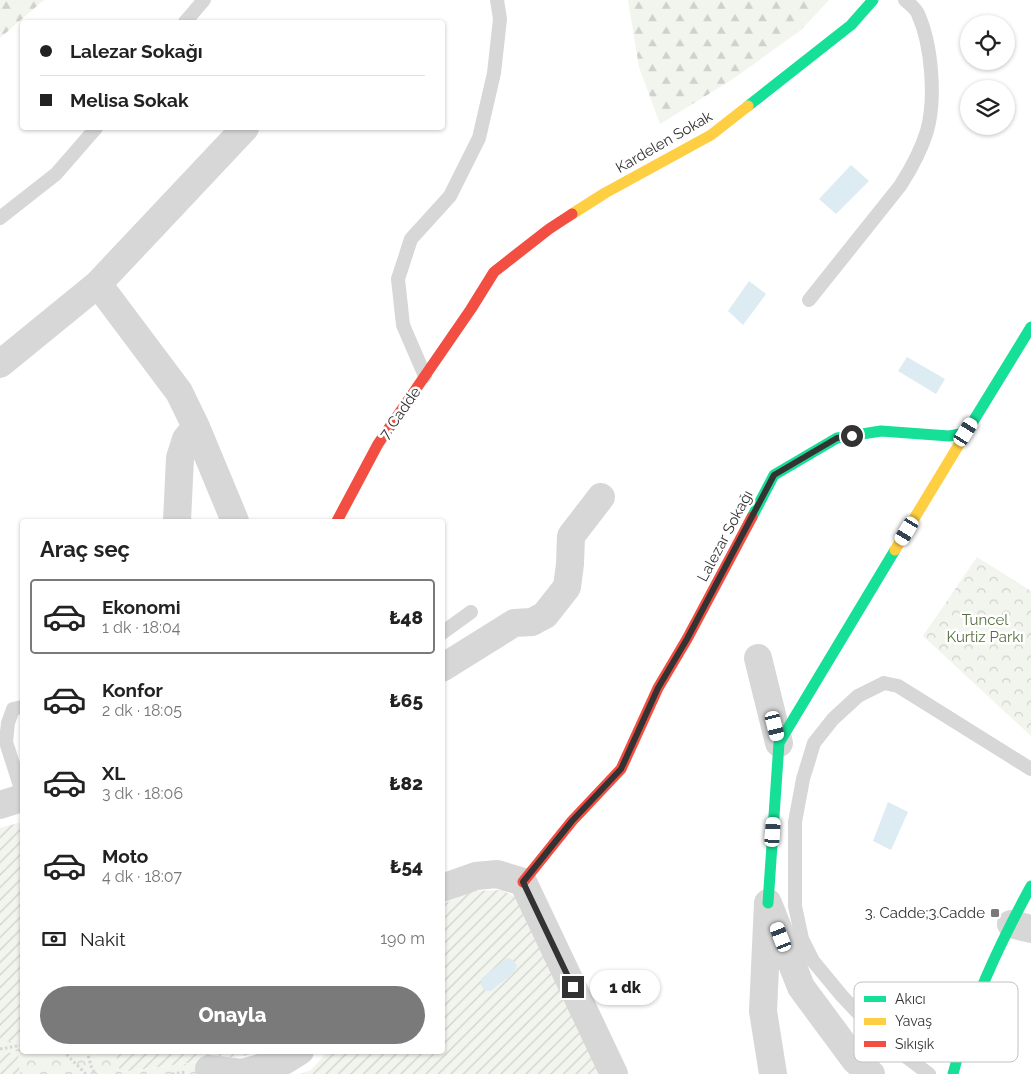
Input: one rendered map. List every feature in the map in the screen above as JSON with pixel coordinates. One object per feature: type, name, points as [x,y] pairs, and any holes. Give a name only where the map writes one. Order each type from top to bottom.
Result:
[{"type":"street","name":"Kardelen Sokak","points":[[471,309],[494,272],[549,229],[605,193],[711,135],[851,26],[873,0]]},
{"type":"street","points":[[0,364],[98,284],[243,130]]},
{"type":"street","points":[[98,284],[179,392],[196,427],[234,519]]},
{"type":"street","name":"7. Cadde","points":[[338,519],[378,444],[471,309]]},
{"type":"street","points":[[779,743],[966,432],[1031,328]]},
{"type":"street","points":[[177,519],[180,458],[186,439],[196,427]]},
{"type":"street","name":"Lalezar Sokağı","points":[[523,882],[572,821],[621,769],[658,688],[687,639],[774,475],[837,438],[881,431],[949,436],[966,432]]},
{"type":"street","points":[[445,666],[514,623],[532,622],[545,616],[567,587],[571,536],[600,497]]},
{"type":"street","points":[[758,658],[779,743],[763,1011],[773,1074]]},
{"type":"street","points":[[0,805],[20,799]]},
{"type":"street","points":[[445,887],[476,876],[497,874],[523,882],[614,1074]]},
{"type":"street","points":[[983,982],[1021,926],[1031,886]]},
{"type":"street","points":[[768,903],[801,987],[854,1059]]},
{"type":"street","points":[[209,1068],[242,1073],[284,1061],[295,1054]]},
{"type":"street","points":[[857,1062],[871,1074]]},
{"type":"lane","points":[[187,20],[204,0]]},
{"type":"lane","points":[[425,376],[403,325],[398,280],[411,239],[450,196],[479,138],[494,73],[500,19],[497,0]]},
{"type":"lane","points":[[809,300],[900,186],[911,170],[927,130],[932,84],[930,61],[918,12],[905,0]]},
{"type":"lane","points":[[0,218],[56,174],[94,130]]},
{"type":"lane","points":[[445,631],[471,612]]},
{"type":"lane","points":[[854,1009],[813,961],[802,939],[795,906],[795,822],[803,779],[814,743],[833,719],[858,696],[884,683],[898,686],[1031,769]]},
{"type":"lane","points":[[20,707],[13,709],[8,723],[6,742],[20,786]]},
{"type":"lane","points":[[913,1062],[929,1074]]},
{"type":"path","points":[[0,1049],[20,1044]]},
{"type":"path","points":[[66,1054],[86,1074]]},
{"type":"path","points":[[88,1054],[95,1074]]},
{"type":"green space","points":[[0,0],[44,0],[20,20],[0,38]]},
{"type":"green space","points":[[628,0],[829,0],[801,30],[733,79],[660,124],[639,67]]},
{"type":"green space","name":"Tuncel Kurtiz Parkı","points":[[977,557],[1031,591],[1031,736],[923,636]]},
{"type":"green space","points":[[20,823],[20,1037],[0,1043],[0,828]]},
{"type":"green space","points":[[502,890],[523,901],[600,1074],[300,1074],[311,1070],[325,1054],[445,1054],[445,903],[473,891]]},
{"type":"green space","points":[[20,1037],[20,1054],[116,1054],[120,1072],[207,1061],[210,1074],[20,1074],[18,1051],[0,1055],[0,1043]]},
{"type":"green space","points":[[18,1051],[20,1074],[0,1074],[0,1055]]},
{"type":"green space","points":[[116,1054],[252,1054],[249,1055],[120,1072]]},
{"type":"shaded area","points":[[851,165],[869,181],[836,214],[819,199]]},
{"type":"shaded area","points":[[749,281],[766,294],[743,325],[728,311]]},
{"type":"shaded area","points":[[907,357],[945,379],[936,394],[898,371]]},
{"type":"shaded area","points":[[888,802],[908,812],[891,850],[873,841]]},
{"type":"shaded area","points":[[507,958],[513,960],[517,966],[515,970],[491,991],[485,991],[481,985],[481,979]]},
{"type":"traffic: fast","points":[[748,106],[851,25],[873,0]]},
{"type":"traffic: fast","points":[[752,517],[774,475],[837,438],[881,431],[949,436],[966,433],[1031,327]]},
{"type":"traffic: fast","points":[[768,903],[779,743],[895,550]]},
{"type":"traffic: fast","points":[[984,982],[1031,886]]},
{"type":"traffic: fast","points":[[953,1074],[956,1062]]},
{"type":"traffic: slow","points":[[572,214],[605,193],[711,135],[748,106]]},
{"type":"traffic: slow","points":[[895,550],[966,433]]},
{"type":"traffic: jam","points":[[338,519],[378,444],[471,309],[494,272],[549,229],[572,214]]},
{"type":"traffic: jam","points":[[523,882],[572,821],[621,769],[658,688],[687,639],[752,517]]},
{"type":"place","name":"3. Cadde;3.Cadde","points":[[995,913]]},
{"type":"route","points":[[573,987],[523,882],[572,821],[621,769],[658,688],[687,639],[774,475],[837,438],[852,436]]}]
